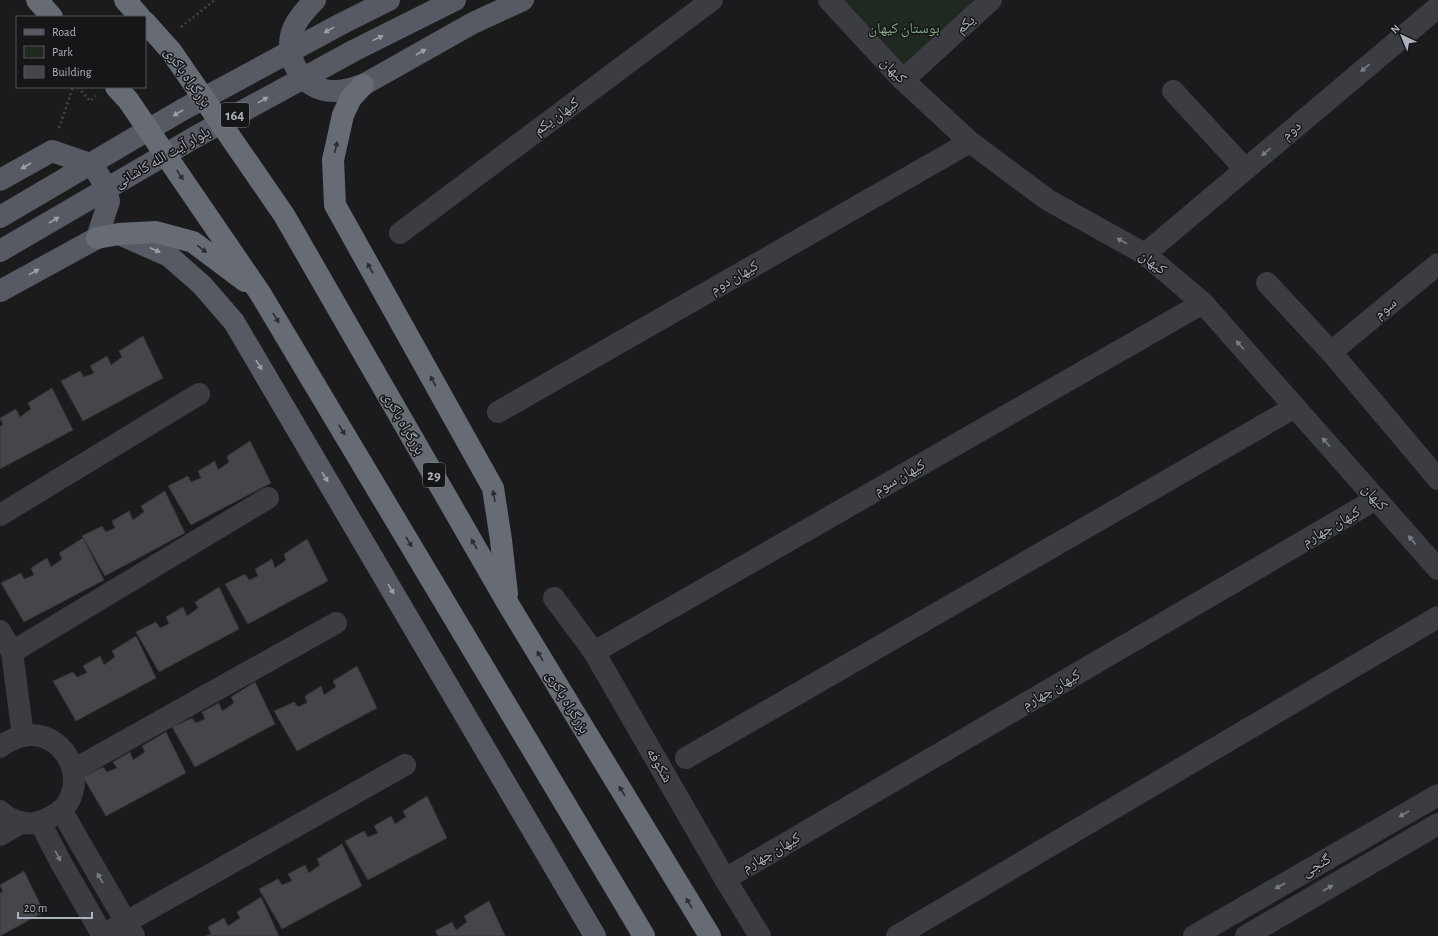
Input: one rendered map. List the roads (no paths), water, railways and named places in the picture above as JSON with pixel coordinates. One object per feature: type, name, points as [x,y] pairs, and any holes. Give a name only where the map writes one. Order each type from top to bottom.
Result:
[{"type":"highway","points":[[37,0],[51,16]]},
{"type":"highway","points":[[125,0],[139,16]]},
{"type":"highway","name":"بزرگراه باکری","points":[[146,23],[171,51],[284,215],[508,604],[710,936]]},
{"type":"highway","points":[[363,85],[352,98],[343,115],[333,160],[335,205],[493,488],[502,540],[508,604]]},
{"type":"highway","points":[[117,88],[128,100],[260,293],[644,936]]},
{"type":"highway","points":[[97,238],[119,234],[156,232],[193,242],[260,293]]},
{"type":"main road","points":[[315,0],[302,14],[294,27],[290,41],[291,55],[296,69],[306,80],[318,88],[332,91],[347,90],[363,85],[473,23],[523,0]]},
{"type":"main road","name":"بلوار آیت الله کاشانی","points":[[2,216],[182,110],[341,24],[389,0]]},
{"type":"main road","name":"بلوار آیت الله کاشانی","points":[[0,251],[197,136],[355,50],[455,0]]},
{"type":"main road","points":[[0,180],[52,151],[84,162],[96,171],[105,185],[108,201],[97,238],[0,291]]},
{"type":"main road","points":[[119,234],[169,256],[202,285],[234,322],[596,936]]},
{"type":"street","name":"کیهان یکم","points":[[400,232],[712,0]]},
{"type":"street","name":"کیهان","points":[[828,0],[903,80],[970,142],[1048,200],[1145,254],[1203,303],[1438,569]]},
{"type":"street","name":"یکم","points":[[903,80],[991,0]]},
{"type":"street","name":"دوم","points":[[1145,254],[1438,7]]},
{"type":"street","points":[[1173,91],[1245,170]]},
{"type":"street","name":"کیهان دوم","points":[[498,412],[970,142]]},
{"type":"street","name":"سوم","points":[[1331,352],[1438,264]]},
{"type":"street","points":[[1267,284],[1331,352],[1438,479]]},
{"type":"street","name":"کیهان سوم","points":[[594,652],[1203,303]]},
{"type":"street","points":[[0,515],[200,394]]},
{"type":"street","points":[[686,758],[1295,407]]},
{"type":"street","points":[[12,652],[268,498]]},
{"type":"street","name":"کیهان چهارم","points":[[725,879],[1376,499]]},
{"type":"street","name":"شکوفه","points":[[554,598],[594,652],[725,879],[760,936]]},
{"type":"street","points":[[897,936],[1438,617]]},
{"type":"street","points":[[73,770],[336,623]]},
{"type":"street","points":[[0,631],[12,652],[22,736]]},
{"type":"street","points":[[0,747],[5,742],[22,736],[38,736],[54,742],[67,754],[73,770],[73,788],[67,804],[61,810],[54,816],[30,822],[0,835]]},
{"type":"street","points":[[0,811],[5,816],[30,822],[60,861],[103,935],[130,929],[405,765]]},
{"type":"street","name":"گنجی","points":[[1194,936],[1438,795]]},
{"type":"street","points":[[61,810],[130,929]]},
{"type":"street","name":"گنجی","points":[[1246,936],[1438,824]]},
{"type":"park label","name":"بوستان کیهان","points":[[904,28]]}]
